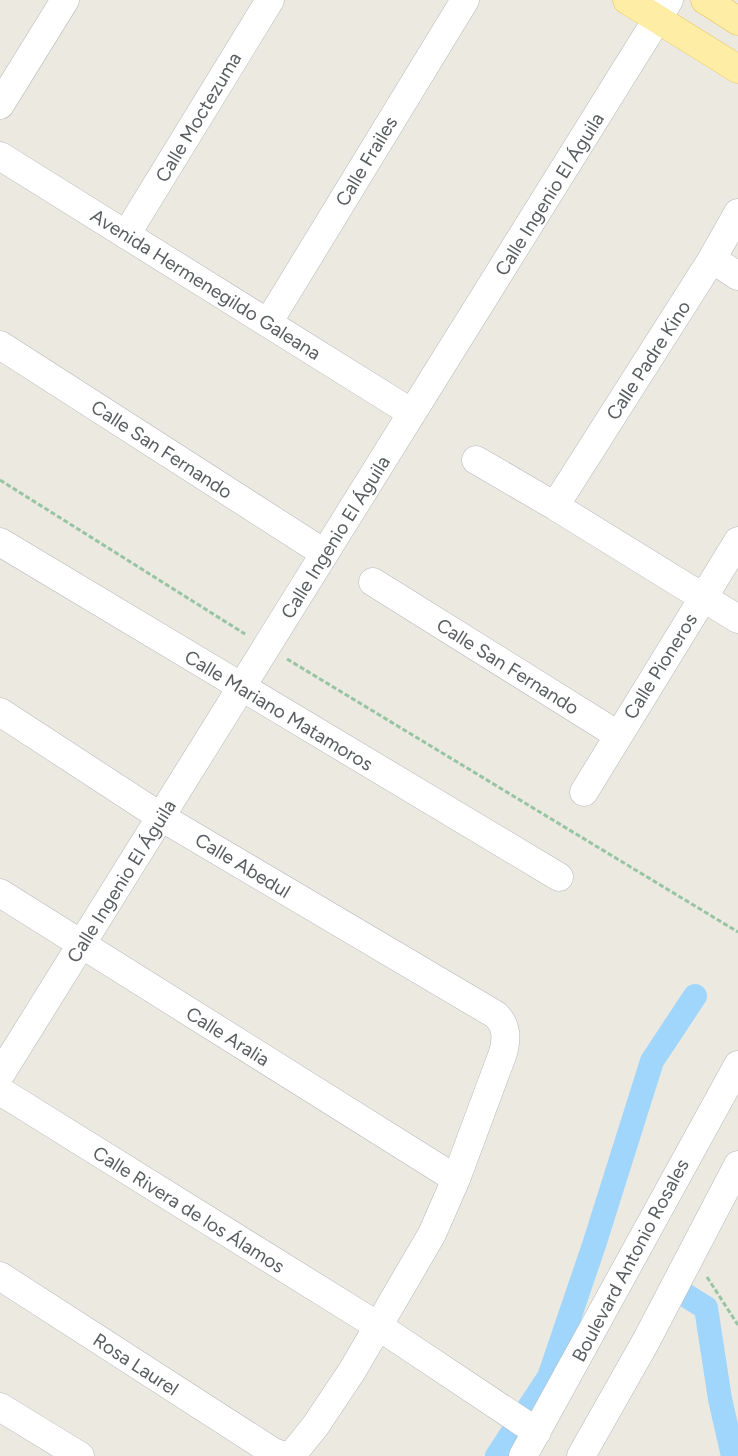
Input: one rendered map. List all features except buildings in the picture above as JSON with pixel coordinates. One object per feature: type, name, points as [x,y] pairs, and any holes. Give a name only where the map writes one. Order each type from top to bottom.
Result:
[{"type":"main road","points":[[627,0],[664,10],[738,69]]},
{"type":"main road","points":[[705,0],[738,20]]},
{"type":"street","points":[[0,105],[66,0]]},
{"type":"street","name":"Calle Moctezuma","points":[[126,234],[270,0]]},
{"type":"street","name":"Calle Frailes","points":[[268,323],[465,0]]},
{"type":"street","name":"Calle Ingenio El Águila","points":[[0,1075],[664,10]]},
{"type":"street","name":"Avenida Hermenegildo Galeana","points":[[0,156],[412,413]]},
{"type":"street","name":"Calle Padre Kino","points":[[555,506],[712,259],[738,213]]},
{"type":"street","points":[[712,259],[738,276]]},
{"type":"street","name":"Calle San Fernando","points":[[0,345],[324,553]]},
{"type":"street","points":[[476,460],[555,506],[738,619]]},
{"type":"street","name":"Calle Pioneros","points":[[584,792],[738,541]]},
{"type":"street","name":"Calle Mariano Matamoros","points":[[0,542],[559,877]]},
{"type":"street","name":"Calle San Fernando","points":[[373,582],[618,735]]},
{"type":"street","name":"Calle Abedul","points":[[0,712],[161,816],[490,1012],[503,1025],[506,1042],[456,1178]]},
{"type":"street","name":"Calle Aralia","points":[[0,893],[456,1178]]},
{"type":"street","name":"Boulevard Antonio Rosales","points":[[522,1456],[531,1428],[738,1065]]},
{"type":"street","name":"Calle Rivera de los Álamos","points":[[0,1091],[382,1330],[531,1428]]},
{"type":"street","points":[[581,1456],[645,1343],[738,1166]]},
{"type":"street","points":[[281,1455],[292,1455],[316,1426],[382,1330],[432,1234],[456,1178]]},
{"type":"street","name":"Rosa Laurel","points":[[0,1276],[281,1455]]},
{"type":"street","points":[[0,1407],[80,1456]]},
{"type":"path","points":[[0,480],[266,647],[738,932]]},
{"type":"path","points":[[692,1254],[738,1325]]},
{"type":"waterway","points":[[497,1456],[549,1377],[594,1245],[652,1061],[695,996]]},
{"type":"waterway","points":[[682,1293],[706,1308],[720,1399],[733,1456]]}]
